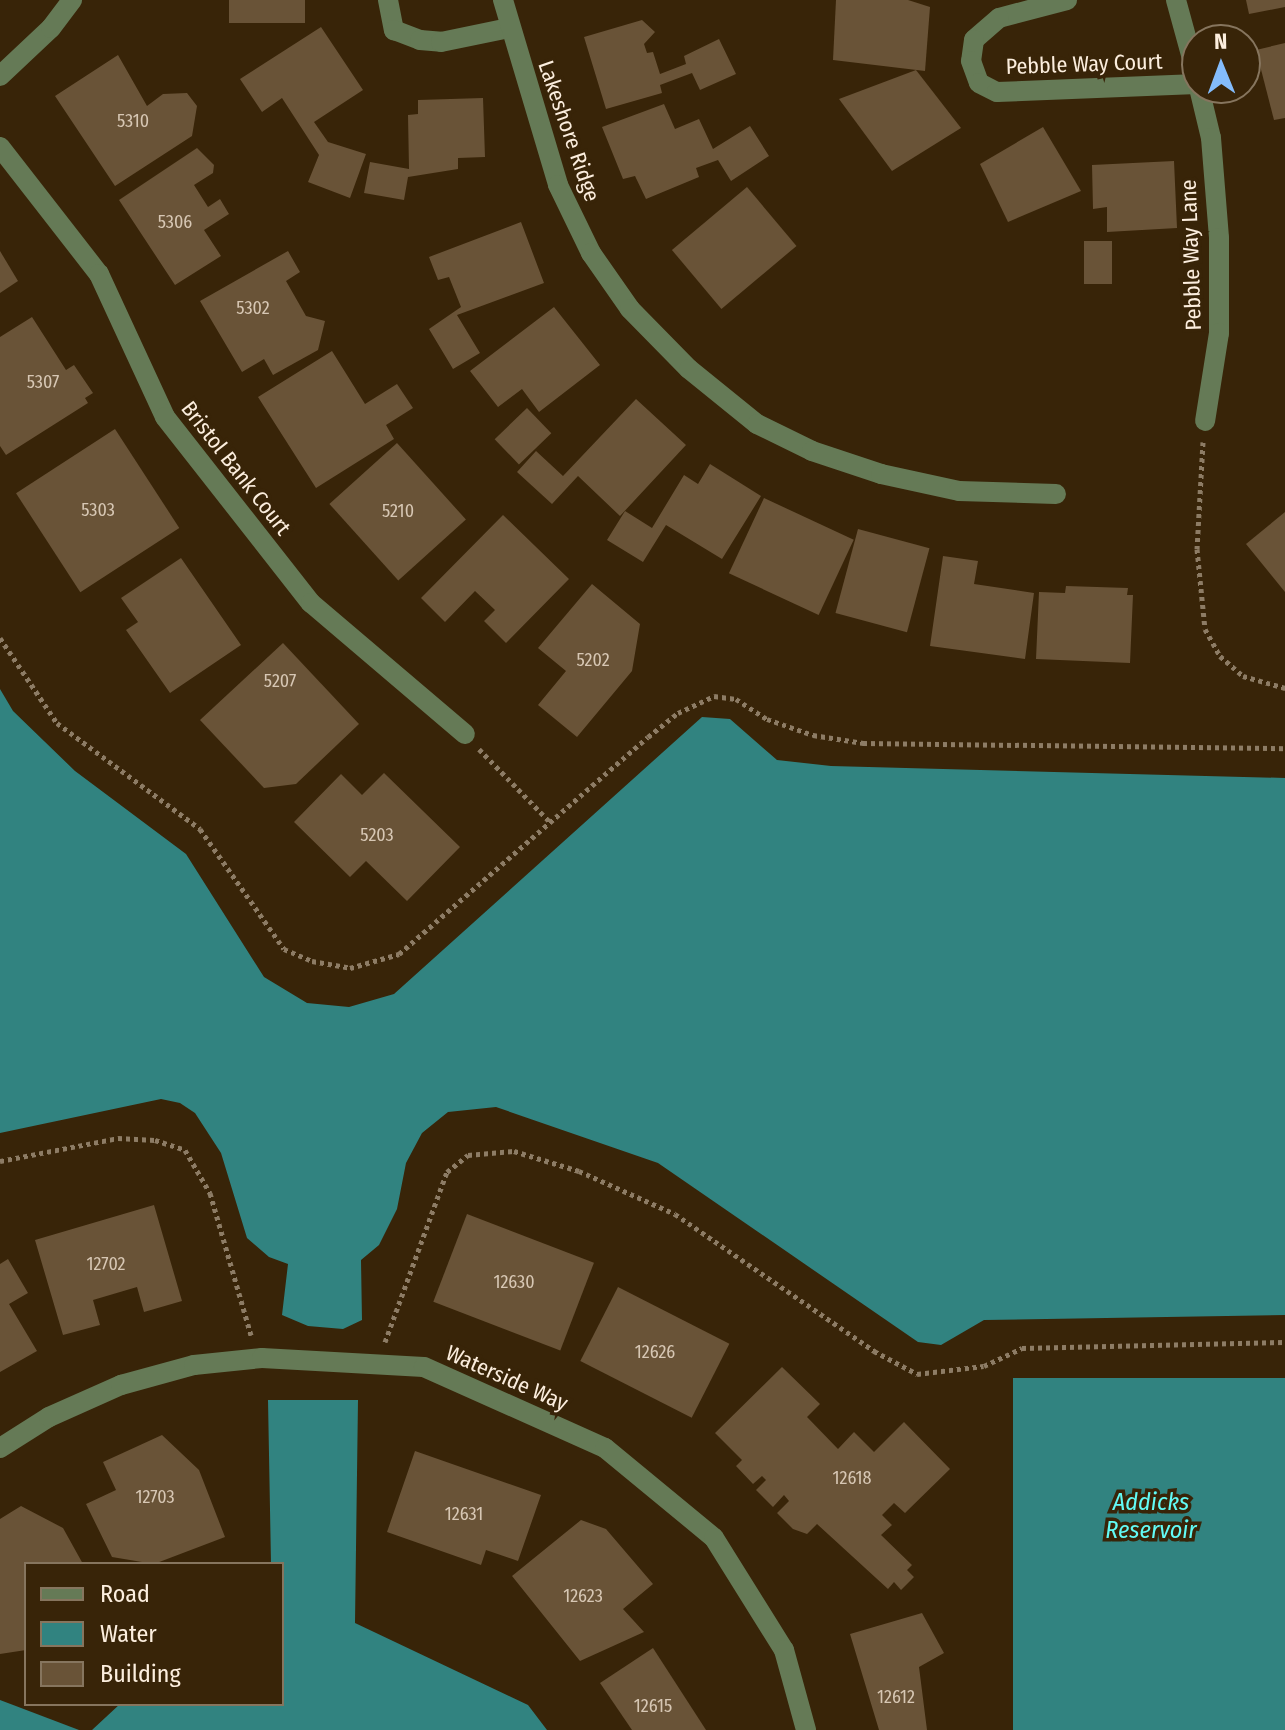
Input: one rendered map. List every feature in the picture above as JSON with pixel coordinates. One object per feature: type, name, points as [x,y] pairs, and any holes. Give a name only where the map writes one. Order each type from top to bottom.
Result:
[{"type":"street","points":[[0,76],[51,28],[72,0]]},
{"type":"street","points":[[388,0],[394,30],[420,40],[441,42],[509,28]]},
{"type":"street","name":"Lakeshore Ridge","points":[[503,0],[558,185],[591,253],[630,309],[689,369],[757,424],[867,470],[959,491],[1056,494]]},
{"type":"street","name":"Pebble Way Court","points":[[1067,0],[999,18],[974,40],[971,61],[979,83],[997,92],[1181,87]]},
{"type":"street","points":[[1176,0],[1183,24]]},
{"type":"street","name":"Pebble Way Lane","points":[[1202,104],[1211,138],[1219,238],[1219,333],[1205,421]]},
{"type":"street","name":"Bristol Bank Court","points":[[0,147],[99,274],[165,417],[311,603],[465,734]]},
{"type":"street","name":"Waterside Way","points":[[0,1448],[49,1417],[121,1385],[194,1365],[262,1358],[424,1367],[605,1448],[714,1538],[784,1650],[806,1730]]},
{"type":"path","points":[[1205,421],[1197,549],[1205,629],[1220,656],[1243,676],[1285,688]]},
{"type":"path","points":[[0,638],[57,723],[200,829],[284,949],[312,961],[350,968],[399,954],[678,713],[714,696],[736,699],[767,719],[813,735],[863,743],[1285,748]]},
{"type":"path","points":[[465,734],[550,823]]},
{"type":"path","points":[[0,1161],[118,1138],[155,1140],[185,1150],[210,1193],[244,1321],[262,1358]]},
{"type":"path","points":[[376,1363],[447,1172],[468,1155],[514,1151],[579,1171],[675,1214],[874,1351],[917,1374],[984,1366],[1022,1348],[1285,1342]]},
{"type":"water","points":[[0,689],[13,711],[75,771],[186,854],[264,977],[307,1003],[349,1007],[394,994],[702,717],[730,719],[777,760],[831,766],[1285,778],[1285,1315],[984,1320],[941,1345],[918,1342],[658,1163],[496,1107],[448,1112],[422,1133],[406,1163],[397,1209],[379,1245],[361,1260],[362,1320],[343,1329],[308,1326],[282,1315],[288,1264],[269,1257],[247,1238],[221,1153],[195,1113],[180,1103],[161,1099],[0,1133]]},
{"type":"water","name":"Addicks Reservoir","points":[[1013,1378],[1285,1378],[1285,1730],[1013,1730]]},
{"type":"water","points":[[268,1400],[358,1400],[355,1623],[528,1705],[547,1730],[92,1730],[118,1706],[284,1706],[284,1562],[271,1562]]},
{"type":"water","points":[[0,1700],[79,1730],[0,1730]]},
{"type":"building","points":[[229,0],[305,0],[305,23],[229,23]]},
{"type":"building","points":[[836,0],[908,0],[930,7],[925,71],[833,60]]},
{"type":"building","points":[[1246,0],[1285,0],[1285,7],[1249,14]]},
{"type":"building","points":[[642,20],[655,32],[644,44],[647,53],[653,52],[660,74],[686,64],[684,56],[719,39],[736,74],[700,90],[692,73],[660,85],[662,93],[606,109],[584,37]]},
{"type":"building","points":[[321,27],[363,90],[314,122],[328,142],[366,154],[350,198],[308,182],[319,155],[282,98],[262,112],[240,79]]},
{"type":"building","points":[[1285,43],[1285,118],[1274,120],[1261,69],[1261,49]]},
{"type":"building","points":[[118,55],[147,106],[163,94],[187,93],[197,106],[192,136],[115,186],[55,96]]},
{"type":"building","points":[[916,70],[961,128],[892,171],[839,99]]},
{"type":"building","points":[[483,98],[485,157],[458,158],[458,169],[408,177],[404,200],[364,193],[370,162],[409,169],[408,115],[418,114],[418,100]]},
{"type":"building","points":[[664,104],[675,129],[699,119],[713,149],[750,126],[769,156],[731,181],[718,160],[696,168],[699,177],[646,199],[635,176],[623,179],[602,127]]},
{"type":"building","points":[[1043,127],[1081,191],[1008,222],[980,164]]},
{"type":"building","points":[[197,148],[214,165],[213,173],[194,185],[208,207],[220,199],[229,214],[204,230],[221,256],[175,285],[119,200]]},
{"type":"building","points":[[1174,161],[1177,228],[1107,232],[1107,207],[1093,209],[1092,165]]},
{"type":"building","points":[[747,187],[796,246],[721,309],[672,250]]},
{"type":"building","points":[[521,222],[544,283],[457,315],[480,353],[453,369],[429,329],[461,307],[449,277],[438,280],[429,257]]},
{"type":"building","points":[[1084,241],[1112,241],[1112,284],[1084,284]]},
{"type":"building","points":[[0,251],[18,281],[0,293]]},
{"type":"building","points":[[288,251],[300,272],[286,281],[306,316],[325,321],[318,350],[273,375],[264,359],[242,372],[200,301]]},
{"type":"building","points":[[554,307],[600,365],[539,412],[522,389],[498,407],[470,371]]},
{"type":"building","points":[[32,317],[66,370],[74,365],[93,393],[85,398],[88,403],[6,455],[0,446],[0,337]]},
{"type":"building","points":[[332,351],[365,404],[397,384],[413,408],[386,425],[394,439],[316,488],[258,397]]},
{"type":"building","points":[[636,399],[686,445],[620,516],[578,476],[552,504],[517,472],[536,451],[563,476]]},
{"type":"building","points":[[527,408],[551,433],[519,464],[495,439]]},
{"type":"building","points":[[115,429],[179,528],[80,592],[16,493]]},
{"type":"building","points":[[397,443],[466,520],[398,580],[329,504]]},
{"type":"building","points":[[710,464],[761,496],[722,559],[666,525],[643,562],[607,540],[625,511],[652,528],[684,475],[698,484]]},
{"type":"building","points":[[764,498],[854,540],[819,615],[729,573]]},
{"type":"building","points":[[1285,512],[1285,592],[1246,544]]},
{"type":"building","points":[[503,515],[569,579],[506,643],[484,621],[495,610],[475,591],[445,622],[421,598]]},
{"type":"building","points":[[858,529],[929,548],[907,632],[835,613]]},
{"type":"building","points":[[943,556],[978,561],[974,584],[1034,593],[1025,659],[930,646]]},
{"type":"building","points":[[181,558],[241,645],[170,693],[126,630],[138,622],[121,598]]},
{"type":"building","points":[[592,584],[640,624],[632,671],[577,737],[538,705],[566,671],[538,648]]},
{"type":"building","points":[[1066,586],[1128,588],[1127,595],[1133,595],[1130,663],[1036,659],[1039,592],[1065,593]]},
{"type":"building","points":[[283,643],[359,724],[296,784],[264,788],[200,720]]},
{"type":"building","points":[[384,773],[460,847],[407,901],[366,861],[350,877],[294,822],[341,774],[362,795]]},
{"type":"building","points":[[154,1205],[182,1301],[144,1312],[137,1287],[93,1300],[100,1325],[63,1335],[35,1240]]},
{"type":"building","points":[[467,1214],[594,1263],[560,1350],[433,1302]]},
{"type":"building","points":[[8,1259],[28,1293],[9,1304],[37,1351],[0,1372],[0,1264]]},
{"type":"building","points":[[618,1287],[729,1344],[692,1418],[580,1361]]},
{"type":"building","points":[[782,1367],[820,1404],[807,1417],[838,1449],[854,1432],[874,1452],[904,1422],[950,1469],[905,1513],[894,1503],[882,1515],[892,1525],[881,1535],[912,1565],[907,1570],[914,1577],[901,1590],[894,1582],[888,1589],[817,1524],[807,1534],[793,1529],[777,1513],[789,1501],[784,1495],[773,1507],[756,1490],[766,1480],[762,1476],[753,1484],[736,1466],[742,1460],[715,1433]]},
{"type":"building","points":[[162,1435],[199,1470],[225,1537],[159,1562],[112,1557],[86,1504],[116,1490],[103,1462]]},
{"type":"building","points":[[415,1451],[541,1495],[518,1561],[486,1550],[481,1565],[387,1532]]},
{"type":"building","points":[[21,1506],[63,1528],[82,1562],[24,1562],[24,1650],[0,1654],[0,1519]]},
{"type":"building","points":[[581,1520],[606,1529],[653,1584],[623,1609],[644,1632],[580,1661],[512,1576]]},
{"type":"building","points":[[922,1613],[944,1653],[919,1667],[927,1730],[879,1730],[850,1634]]},
{"type":"building","points":[[653,1648],[706,1730],[632,1730],[600,1683]]}]
